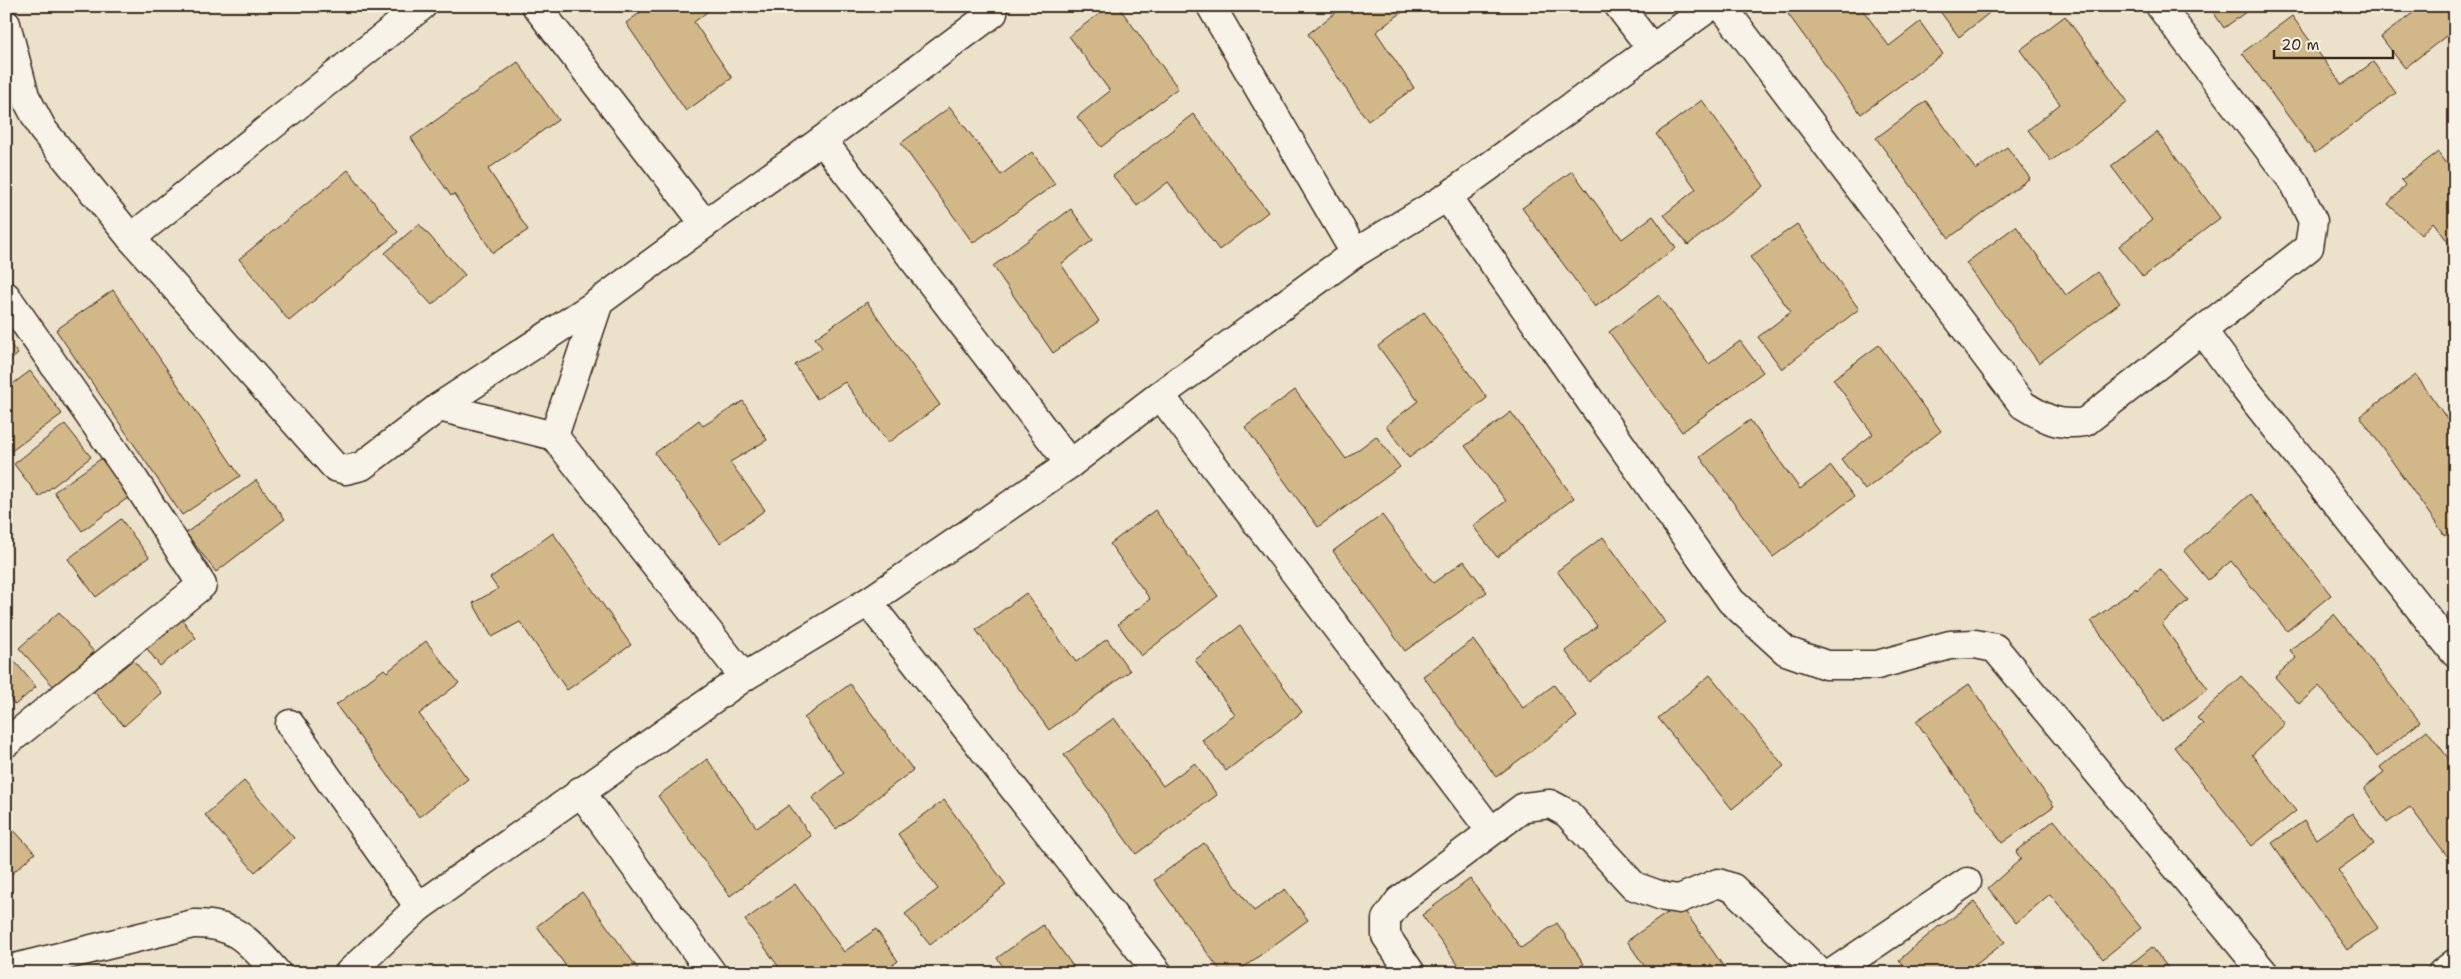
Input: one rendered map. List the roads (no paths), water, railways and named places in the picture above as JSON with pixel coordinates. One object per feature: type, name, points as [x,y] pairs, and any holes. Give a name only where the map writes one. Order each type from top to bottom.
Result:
[{"type":"street","points":[[131,238],[422,6]]},
{"type":"street","points":[[536,6],[705,224]]},
{"type":"street","points":[[1211,6],[1355,254]]},
{"type":"street","points":[[1619,6],[1651,48]]},
{"type":"street","points":[[349,973],[419,907],[580,791],[744,676],[868,602],[1070,464],[1160,394],[1355,254],[1447,197],[1711,6]]},
{"type":"street","points":[[1722,6],[2022,405],[2048,420],[2068,424],[2085,422],[2309,247],[2313,221],[2295,184],[2160,6]]},
{"type":"street","points":[[6,24],[25,96],[43,130],[131,238],[334,467],[346,470],[362,466],[439,407],[599,302],[822,140],[994,8]]},
{"type":"street","points":[[822,140],[1070,464]]},
{"type":"street","points":[[1447,197],[1731,601],[1786,650],[1826,665],[1877,665],[1950,645],[1975,644],[1995,648],[2264,973]]},
{"type":"street","points":[[6,296],[133,478],[202,584],[6,743]]},
{"type":"street","points":[[554,436],[599,302]]},
{"type":"street","points":[[2203,331],[2242,386],[2455,652]]},
{"type":"street","points":[[1160,394],[1491,831]]},
{"type":"street","points":[[439,407],[554,436],[744,676]]},
{"type":"street","points":[[868,602],[1158,973]]},
{"type":"street","points":[[290,724],[419,907]]},
{"type":"street","points":[[580,791],[712,973]]},
{"type":"street","points":[[1411,973],[1386,936],[1386,919],[1399,901],[1524,807],[1550,804],[1567,813],[1634,886],[1665,897],[1679,899],[1718,883],[1733,888],[1820,973]]},
{"type":"street","points":[[1832,973],[1967,882]]},
{"type":"street","points":[[6,970],[193,924],[205,924],[229,929],[244,937],[277,973]]},
{"type":"street","points":[[2442,973],[2455,963]]}]
